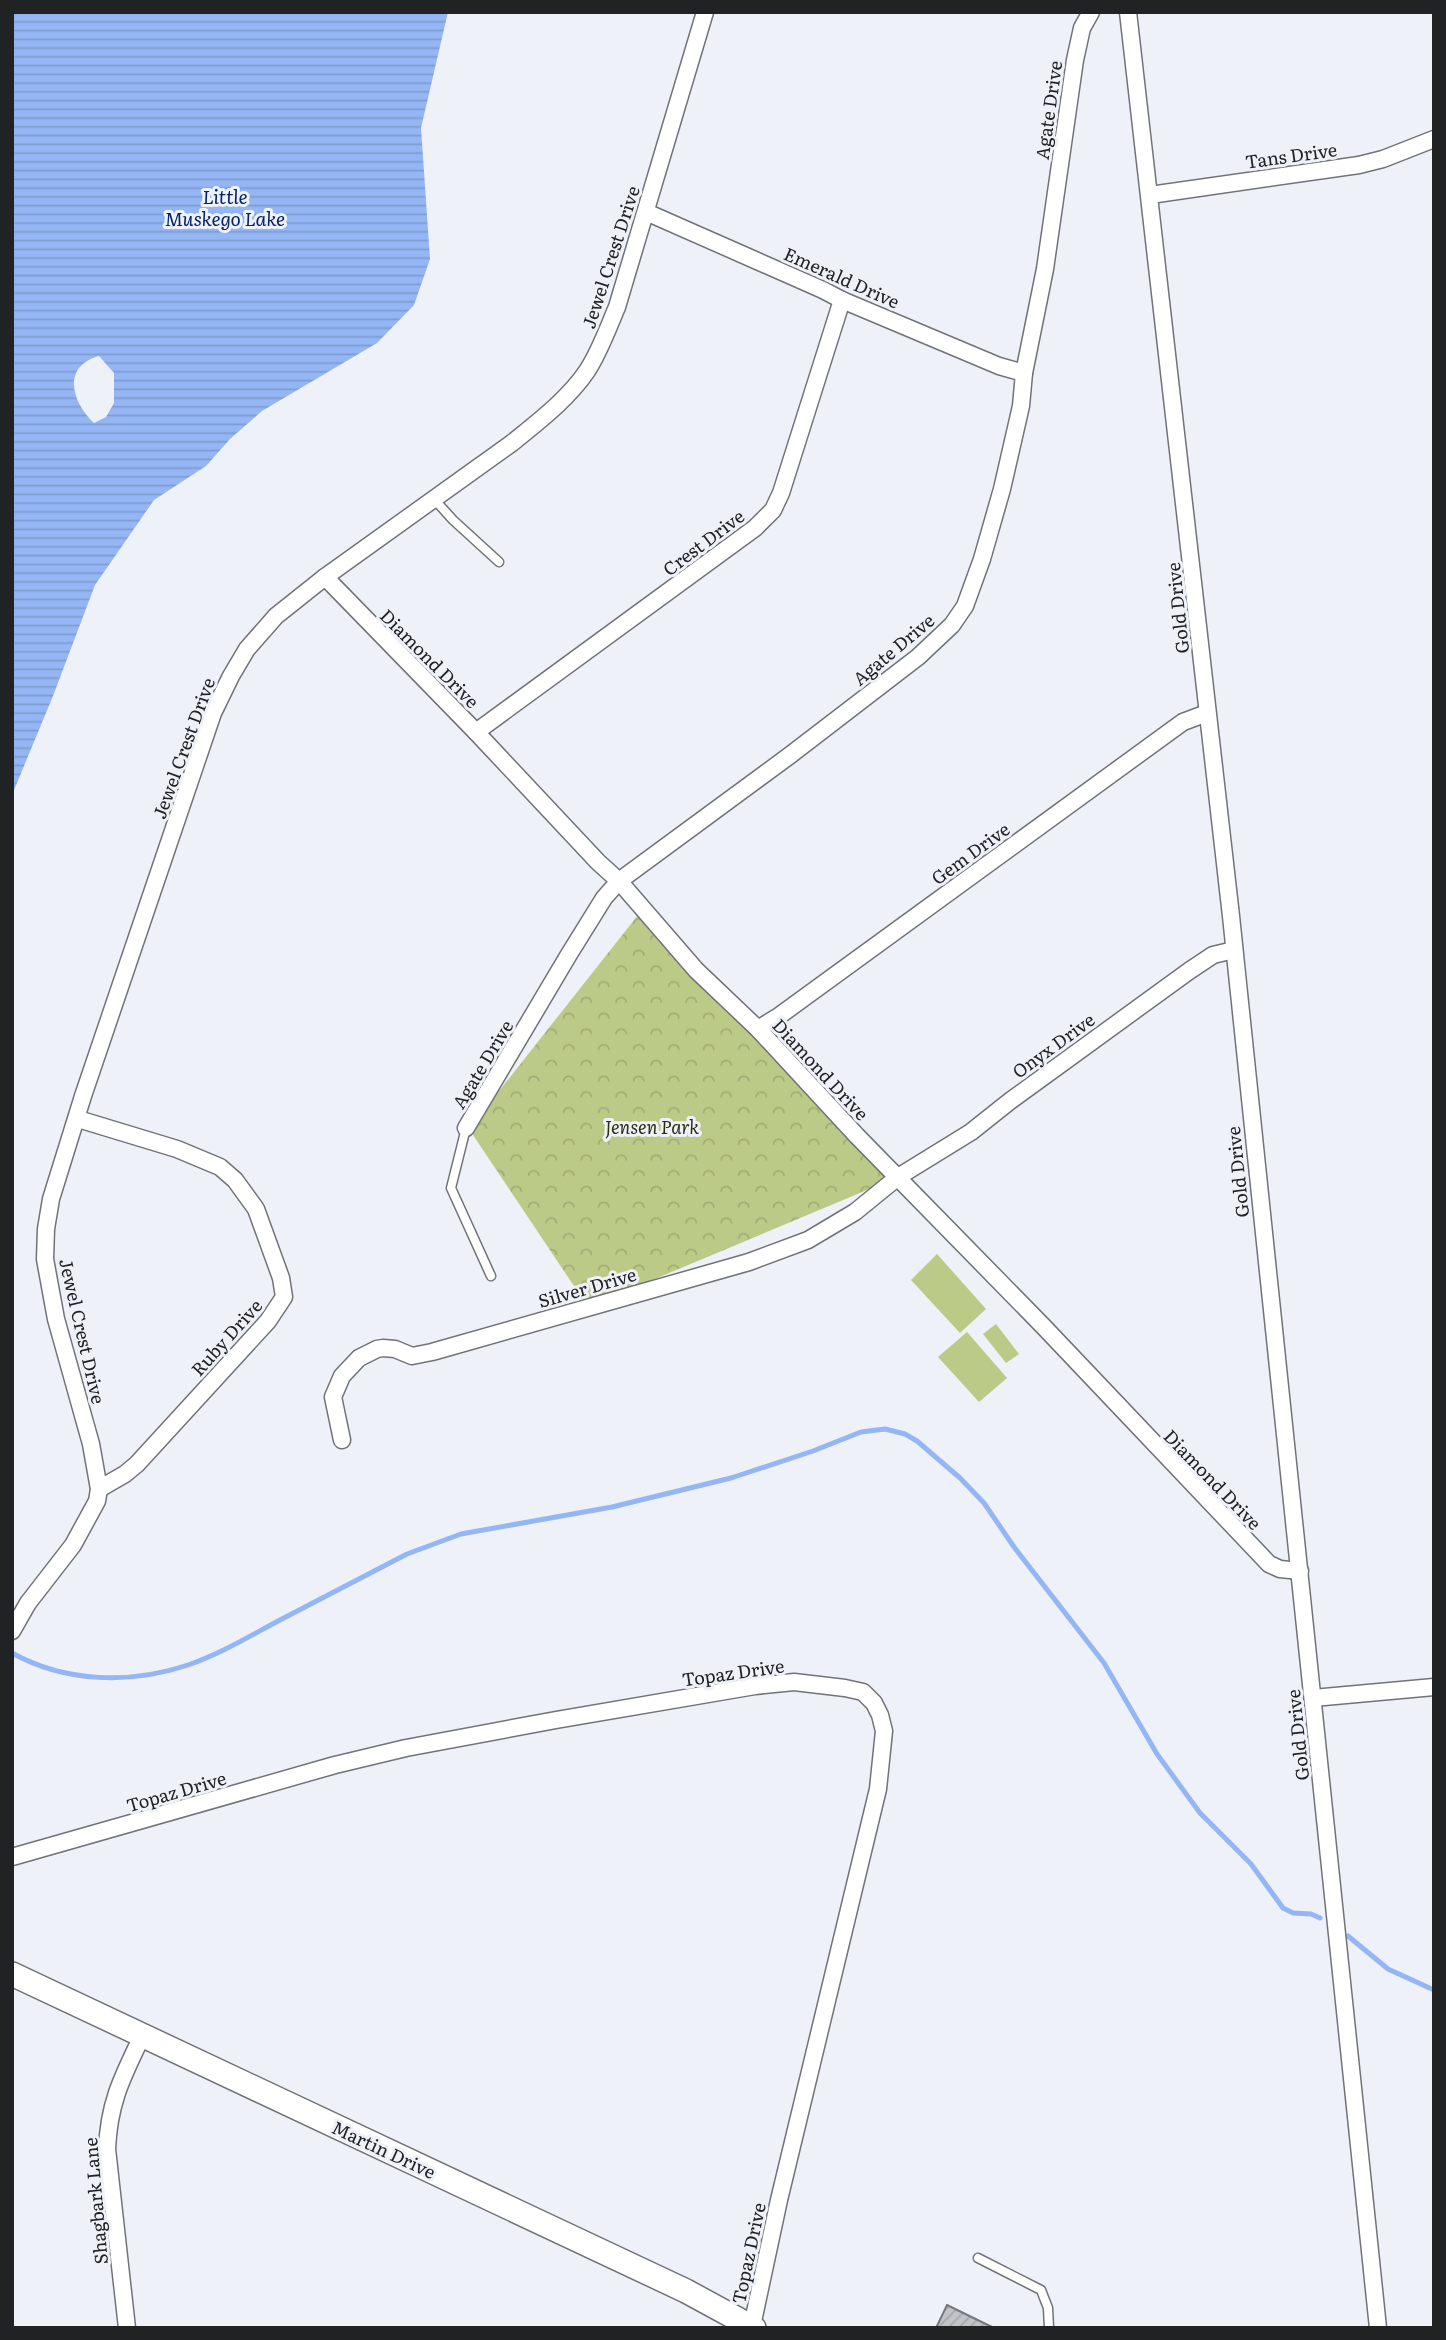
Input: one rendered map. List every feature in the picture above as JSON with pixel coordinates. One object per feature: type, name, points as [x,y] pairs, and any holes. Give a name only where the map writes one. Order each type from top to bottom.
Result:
[{"type":"street","name":"Jewel Crest Drive","points":[[12,1631],[28,1603],[73,1545],[97,1501],[99,1489],[91,1444],[56,1319],[45,1259],[46,1230],[51,1199],[83,1096],[213,713],[230,676],[247,649],[276,617],[325,577],[542,419],[587,371],[617,307],[705,12]]},
{"type":"street","name":"Agate Drive","points":[[466,1128],[597,909],[619,881],[918,657],[952,625],[965,606],[982,559],[1021,406],[1024,373],[1045,269],[1074,60],[1082,28],[1091,12]]},
{"type":"street","name":"Gold Drive","points":[[1128,12],[1234,950],[1378,2328]]},
{"type":"street","name":"Tans Drive","points":[[1150,195],[1359,165],[1434,139]]},
{"type":"street","name":"Emerald Drive","points":[[646,212],[823,289],[842,300],[999,366],[1024,373]]},
{"type":"street","name":"Crest Drive","points":[[476,732],[755,528],[773,510],[781,493],[842,300]]},
{"type":"street","name":"Diamond Drive","points":[[325,577],[619,881],[696,970],[758,1029],[778,1053],[1269,1564],[1280,1569],[1300,1571]]},
{"type":"street","name":"Gem Drive","points":[[758,1029],[1183,722],[1207,713]]},
{"type":"street","name":"Onyx Drive","points":[[898,1177],[971,1132],[1189,971],[1213,956],[1234,950]]},
{"type":"street","name":"Ruby Drive","points":[[78,1119],[177,1149],[220,1167],[235,1180],[256,1209],[281,1278],[284,1297],[268,1321],[137,1464],[99,1489]]},
{"type":"street","name":"Silver Drive","points":[[342,1440],[333,1397],[342,1376],[359,1358],[377,1349],[395,1349],[412,1356],[432,1352],[749,1262],[808,1240],[855,1212],[898,1177]]},
{"type":"street","name":"Topaz Drive","points":[[12,1857],[335,1765],[461,1738],[754,1686],[825,1684],[863,1692],[874,1703],[884,1731],[878,1789],[779,2200],[753,2327]]},
{"type":"street","points":[[1313,1698],[1434,1687]]},
{"type":"street","name":"Martin Drive","points":[[12,1974],[686,2291],[753,2327]]},
{"type":"street","name":"Shagbark Lane","points":[[127,2328],[107,2149],[108,2121],[114,2099],[142,2036]]},
{"type":"lane","points":[[434,499],[499,562]]},
{"type":"lane","points":[[466,1128],[451,1188],[491,1276]]},
{"type":"lane","points":[[978,2258],[1041,2290],[1048,2308],[1049,2328]]},
{"type":"green space","name":"Jensen Park","points":[[642,910],[898,1177],[588,1307],[469,1129]]},
{"type":"green space","points":[[937,1254],[986,1309],[960,1333],[911,1280]]},
{"type":"green space","points":[[996,1324],[1019,1354],[1006,1363],[983,1334]]},
{"type":"green space","points":[[967,1332],[1007,1378],[979,1402],[938,1357]]},
{"type":"water","name":"Little Muskego Lake","points":[[12,12],[448,12],[421,128],[430,259],[414,305],[377,343],[262,411],[230,439],[206,466],[154,500],[95,585],[12,795]],"holes":[[[99,356],[114,373],[114,403],[106,417],[94,423],[80,405],[74,385],[75,376],[87,361]]]},
{"type":"building","points":[[947,2305],[994,2328],[936,2328]]},
{"type":"waterway","points":[[12,1653],[33,1663],[76,1675],[122,1677],[166,1671],[212,1656],[407,1554],[461,1534],[612,1507],[731,1478],[861,1432],[885,1429],[905,1434],[917,1441],[984,1503],[1014,1547],[1104,1663],[1157,1754],[1200,1813],[1251,1864],[1283,1908],[1293,1913],[1311,1914],[1320,1918]]},
{"type":"waterway","points":[[1348,1936],[1388,1969],[1434,1990]]}]
